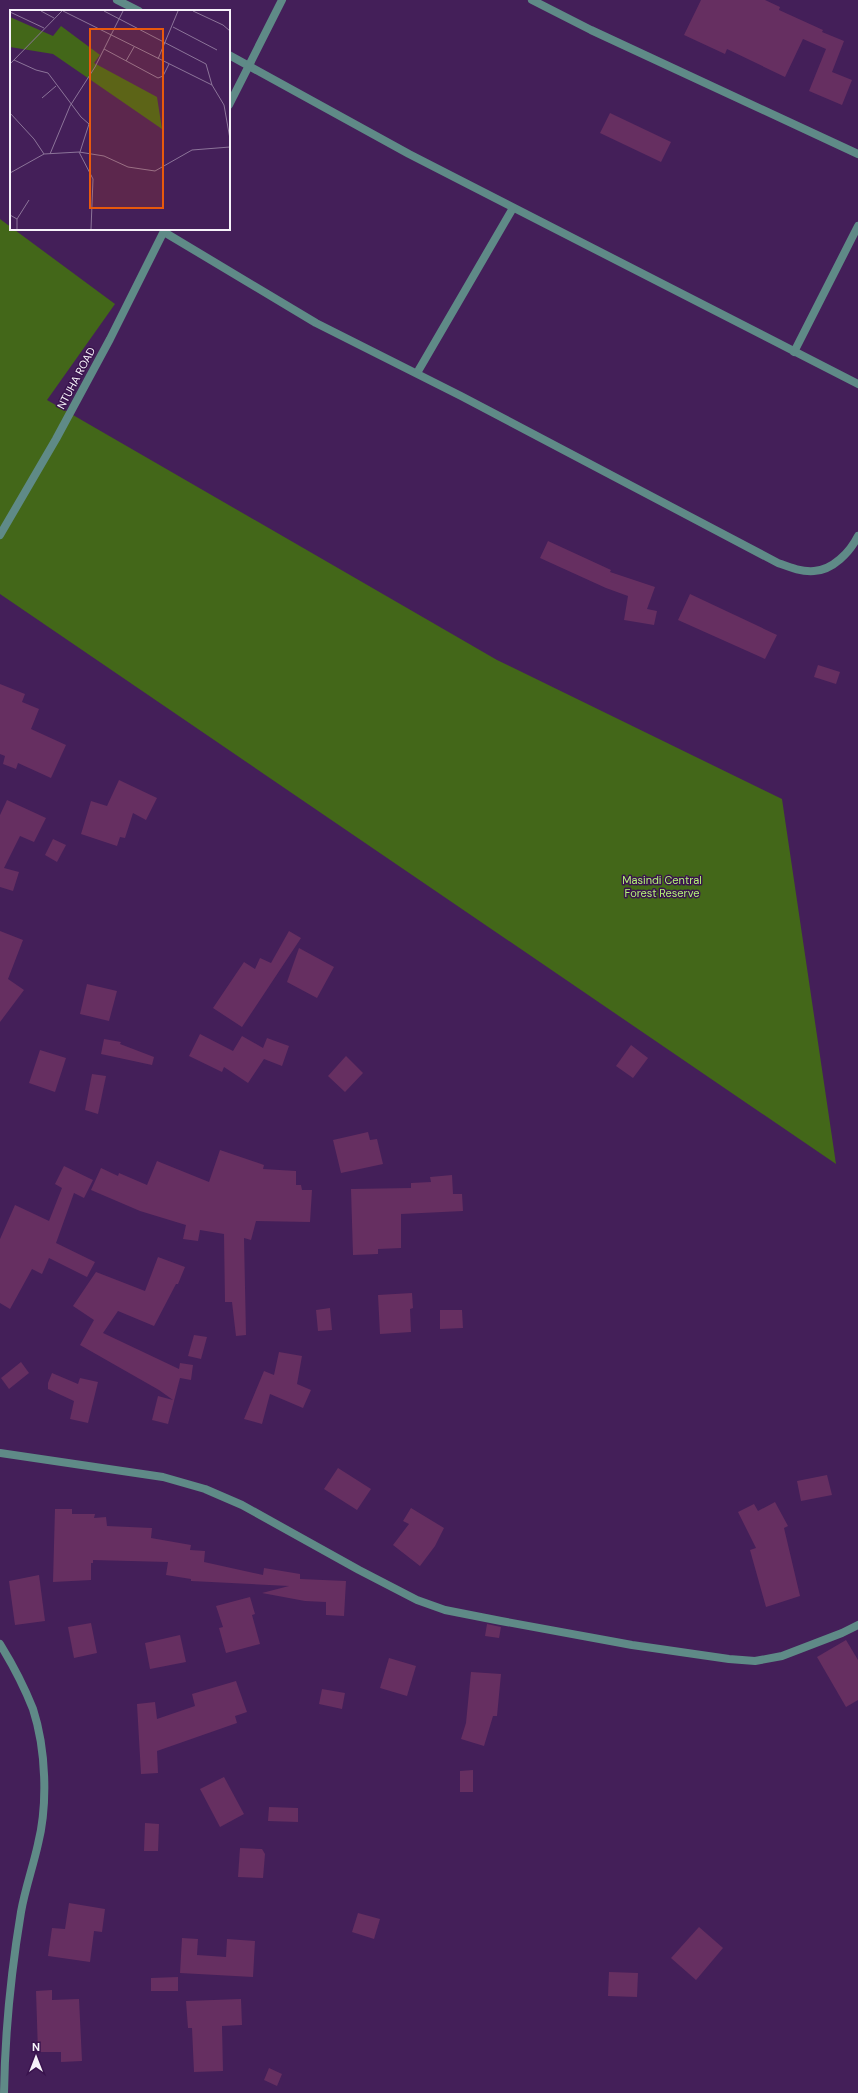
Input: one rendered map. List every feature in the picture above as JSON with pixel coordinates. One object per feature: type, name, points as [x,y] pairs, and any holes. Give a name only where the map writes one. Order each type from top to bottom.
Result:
[{"type":"street","points":[[117,0],[136,10]]},
{"type":"street","points":[[230,103],[282,0]]},
{"type":"street","points":[[532,0],[591,30],[858,154]]},
{"type":"street","points":[[230,55],[250,65],[410,154],[513,208],[858,384]]},
{"type":"street","points":[[417,373],[513,208]]},
{"type":"street","points":[[794,352],[858,226]]},
{"type":"street","points":[[165,230],[316,323],[417,373],[778,563],[797,570],[815,571],[832,564],[852,549],[858,536]]},
{"type":"street","name":"NTUHA ROAD","points":[[0,535],[56,439],[110,340],[165,230]]},
{"type":"street","points":[[0,1453],[163,1477],[205,1490],[242,1505],[359,1570],[418,1600],[446,1610],[501,1621],[632,1645],[729,1659],[755,1661],[782,1656],[842,1633],[858,1624]]},
{"type":"street","points":[[0,1644],[18,1674],[33,1710],[41,1747],[44,1791],[39,1844],[22,1904],[13,1957],[4,2093]]},
{"type":"green space","name":"Masindi Central Forest Reserve","points":[[0,219],[10,226],[10,230],[15,230],[115,304],[47,400],[497,660],[782,799],[836,1164],[0,594]]},
{"type":"building","points":[[701,0],[765,0],[780,7],[779,10],[823,30],[822,32],[844,41],[832,72],[852,80],[842,105],[809,91],[826,49],[803,39],[785,77],[727,49],[725,54],[684,35]]},
{"type":"building","points":[[610,113],[671,142],[661,162],[600,133]]},
{"type":"building","points":[[548,541],[611,570],[610,572],[655,587],[647,609],[657,611],[654,625],[624,620],[628,596],[606,588],[540,558]]},
{"type":"building","points":[[690,594],[777,635],[765,659],[678,620]]},
{"type":"building","points":[[818,665],[840,672],[836,684],[814,677]]},
{"type":"building","points":[[0,684],[25,694],[22,702],[39,709],[31,729],[66,745],[51,778],[18,763],[16,769],[3,764],[5,756],[0,754]]},
{"type":"building","points":[[119,780],[157,798],[146,820],[133,813],[125,838],[120,837],[117,846],[81,834],[91,801],[107,806]]},
{"type":"building","points":[[7,800],[46,818],[34,842],[20,836],[4,868],[19,872],[13,891],[0,887],[0,815]]},
{"type":"building","points":[[53,839],[66,845],[57,862],[45,855]]},
{"type":"building","points":[[0,931],[23,940],[8,979],[24,990],[0,1022]]},
{"type":"building","points":[[289,931],[301,938],[242,1027],[213,1008],[244,962],[255,969],[260,958],[271,963]]},
{"type":"building","points":[[299,948],[334,967],[317,998],[287,982]]},
{"type":"building","points":[[87,984],[117,991],[109,1021],[80,1014]]},
{"type":"building","points":[[200,1034],[233,1051],[242,1036],[263,1048],[267,1038],[289,1046],[282,1066],[264,1059],[248,1083],[224,1067],[222,1072],[189,1056]]},
{"type":"building","points":[[104,1039],[121,1042],[120,1044],[154,1057],[152,1065],[101,1054]]},
{"type":"building","points":[[631,1045],[648,1058],[633,1078],[616,1066]]},
{"type":"building","points":[[40,1050],[66,1058],[55,1092],[29,1083]]},
{"type":"building","points":[[346,1056],[363,1073],[345,1092],[328,1076]]},
{"type":"building","points":[[92,1074],[106,1076],[98,1114],[85,1110]]},
{"type":"building","points":[[368,1132],[370,1140],[377,1139],[383,1164],[341,1173],[333,1140]]},
{"type":"building","points":[[220,1150],[264,1165],[263,1169],[296,1171],[296,1185],[301,1185],[302,1190],[312,1190],[310,1222],[256,1221],[251,1240],[244,1238],[246,1335],[236,1336],[232,1302],[225,1302],[224,1234],[200,1230],[198,1241],[183,1239],[186,1225],[140,1211],[91,1190],[101,1168],[118,1176],[119,1173],[147,1185],[157,1161],[209,1182]]},
{"type":"building","points":[[64,1166],[93,1180],[84,1198],[74,1193],[56,1243],[95,1262],[87,1277],[49,1258],[42,1274],[32,1269],[10,1309],[0,1303],[0,1239],[15,1205],[49,1221],[62,1188],[55,1184]]},
{"type":"building","points":[[452,1175],[453,1194],[462,1194],[463,1211],[401,1214],[401,1248],[378,1249],[378,1254],[353,1255],[351,1189],[411,1188],[411,1183],[431,1182],[430,1177]]},
{"type":"building","points":[[158,1257],[185,1267],[178,1284],[176,1284],[154,1326],[118,1311],[103,1333],[179,1369],[180,1363],[193,1365],[191,1380],[180,1378],[168,1424],[152,1420],[158,1396],[173,1400],[159,1390],[80,1345],[94,1320],[73,1306],[96,1272],[145,1291]]},
{"type":"building","points":[[412,1293],[413,1308],[410,1309],[411,1332],[380,1334],[378,1295]]},
{"type":"building","points":[[330,1308],[332,1330],[318,1331],[316,1310]]},
{"type":"building","points":[[440,1310],[462,1310],[463,1328],[440,1329]]},
{"type":"building","points":[[194,1335],[207,1337],[201,1359],[188,1356]]},
{"type":"building","points":[[279,1352],[302,1356],[297,1384],[311,1390],[303,1408],[270,1394],[262,1424],[244,1419],[264,1371],[274,1375]]},
{"type":"building","points":[[21,1362],[29,1373],[9,1389],[1,1378]]},
{"type":"building","points":[[52,1373],[78,1384],[80,1378],[98,1382],[88,1423],[70,1419],[74,1401],[48,1389],[48,1383]]},
{"type":"building","points":[[338,1468],[371,1489],[357,1510],[324,1489]]},
{"type":"building","points":[[827,1475],[832,1495],[801,1501],[797,1481]]},
{"type":"building","points":[[775,1502],[788,1526],[784,1528],[800,1596],[766,1607],[750,1550],[756,1548],[738,1512],[754,1504],[758,1511]]},
{"type":"building","points":[[411,1508],[444,1528],[435,1546],[420,1566],[393,1545],[409,1524],[403,1521]]},
{"type":"building","points":[[55,1509],[72,1509],[72,1514],[95,1514],[94,1518],[106,1517],[107,1526],[152,1528],[151,1538],[191,1545],[190,1550],[205,1551],[204,1562],[263,1575],[264,1568],[300,1574],[300,1579],[346,1581],[344,1616],[326,1615],[326,1602],[305,1601],[262,1593],[289,1586],[191,1581],[191,1579],[166,1575],[168,1562],[93,1560],[93,1563],[91,1563],[91,1580],[53,1582]]},
{"type":"building","points":[[39,1575],[45,1621],[15,1625],[9,1581]]},
{"type":"building","points":[[250,1597],[255,1614],[252,1615],[260,1644],[226,1653],[219,1628],[223,1627],[216,1606]]},
{"type":"building","points":[[91,1623],[97,1653],[74,1658],[68,1627]]},
{"type":"building","points":[[487,1624],[501,1627],[499,1638],[485,1636]]},
{"type":"building","points":[[180,1635],[186,1662],[150,1669],[145,1643]]},
{"type":"building","points":[[846,1640],[858,1660],[858,1700],[846,1707],[817,1657]]},
{"type":"building","points":[[389,1658],[416,1666],[407,1696],[380,1688]]},
{"type":"building","points":[[471,1672],[501,1674],[497,1716],[493,1716],[484,1746],[461,1739],[466,1723]]},
{"type":"building","points":[[236,1681],[247,1712],[235,1716],[237,1723],[157,1751],[158,1773],[141,1774],[137,1704],[155,1702],[157,1719],[195,1706],[192,1694]]},
{"type":"building","points":[[322,1689],[345,1693],[342,1709],[319,1704]]},
{"type":"building","points":[[473,1770],[473,1792],[460,1792],[460,1771]]},
{"type":"building","points":[[224,1777],[244,1814],[220,1827],[200,1789]]},
{"type":"building","points":[[269,1807],[298,1808],[298,1822],[268,1821]]},
{"type":"building","points":[[145,1823],[159,1824],[158,1851],[144,1851]]},
{"type":"building","points":[[240,1848],[262,1849],[265,1854],[263,1878],[238,1877]]},
{"type":"building","points":[[69,1903],[105,1909],[102,1932],[94,1931],[90,1962],[48,1956],[52,1928],[65,1929]]},
{"type":"building","points":[[358,1913],[380,1919],[374,1939],[352,1932]]},
{"type":"building","points":[[699,1927],[723,1948],[696,1980],[671,1958]]},
{"type":"building","points":[[182,1938],[198,1939],[197,1955],[226,1957],[227,1939],[255,1941],[253,1977],[180,1973]]},
{"type":"building","points":[[609,1972],[638,1973],[637,1997],[608,1996]]},
{"type":"building","points":[[178,1977],[178,1991],[151,1991],[151,1978]]},
{"type":"building","points":[[52,1990],[52,2000],[79,1999],[82,2061],[61,2062],[61,2052],[38,2052],[36,1991]]},
{"type":"building","points":[[241,1999],[242,2025],[222,2026],[223,2071],[194,2072],[192,2028],[188,2028],[186,2001]]},
{"type":"building","points":[[269,2068],[282,2074],[277,2086],[264,2080]]}]
